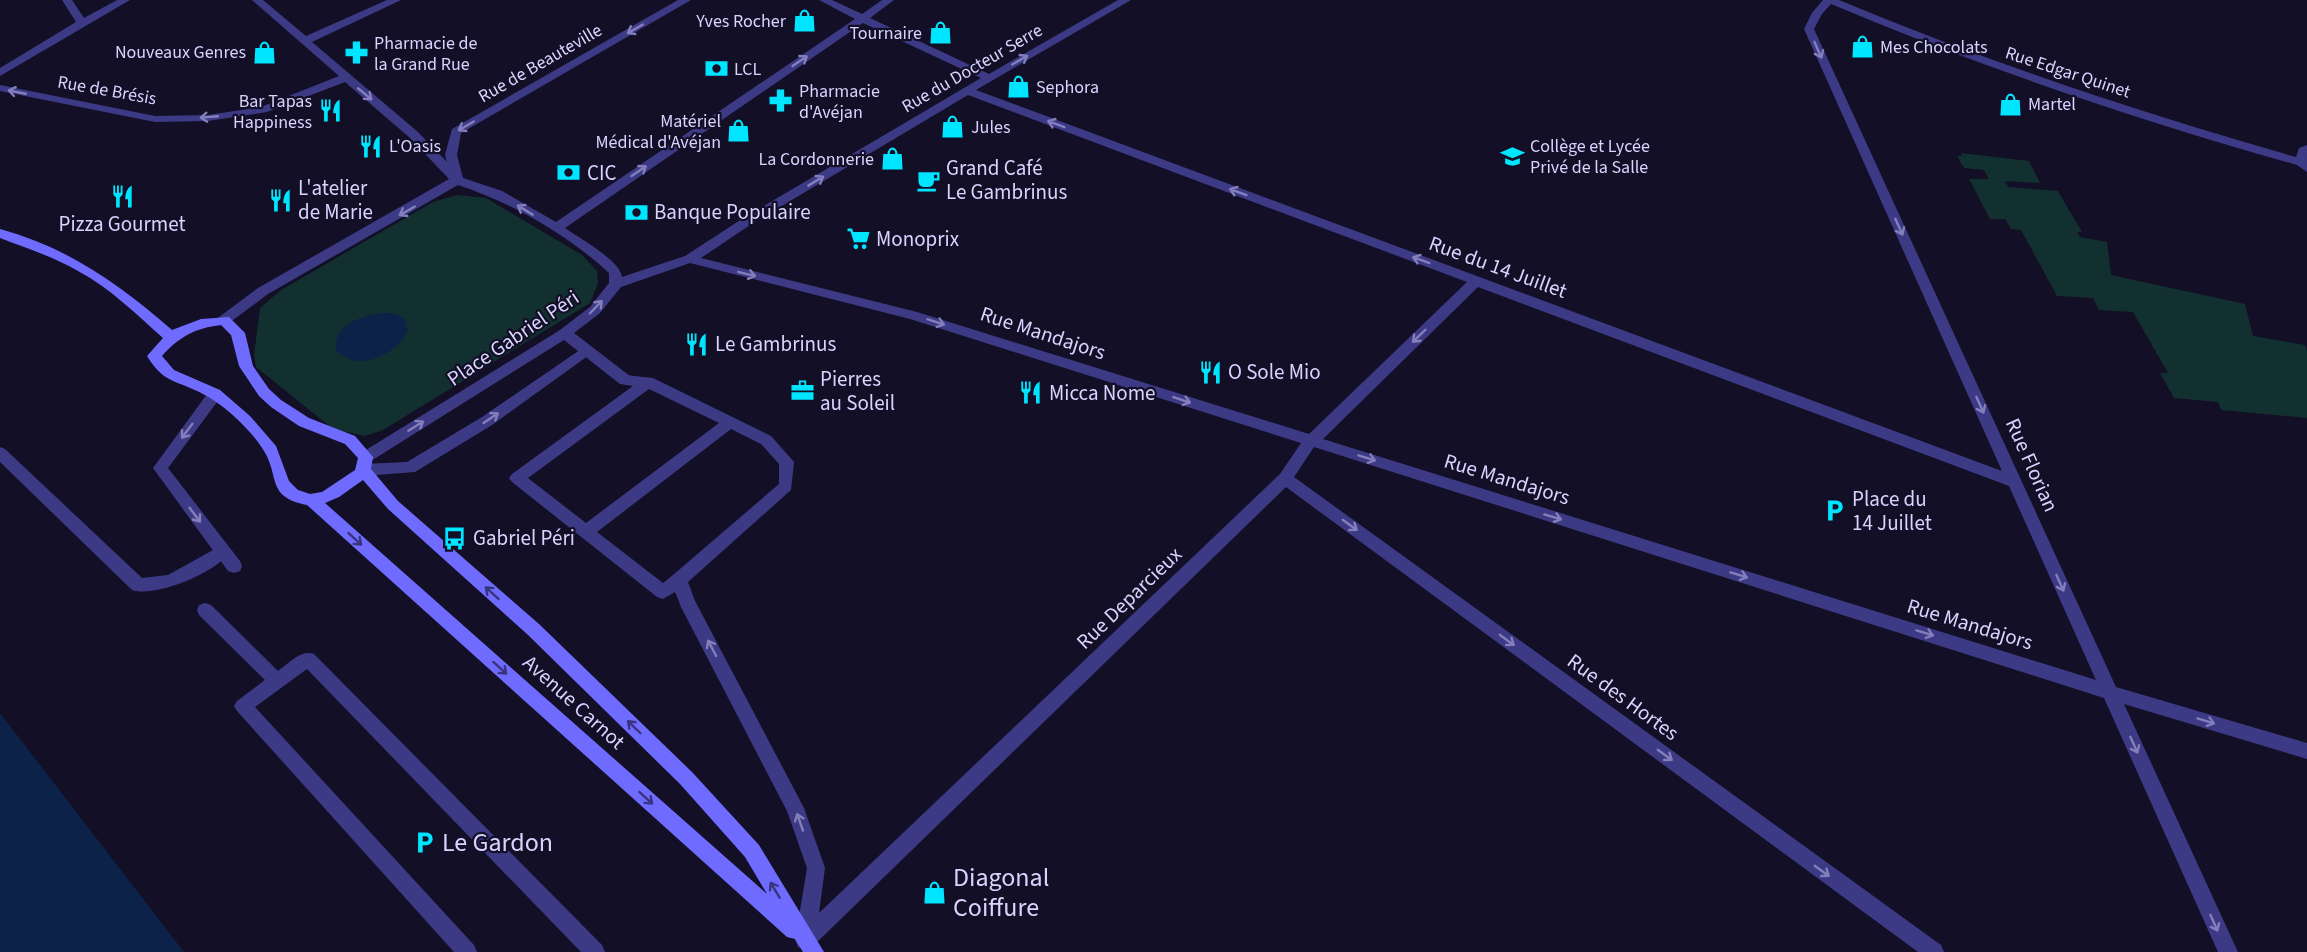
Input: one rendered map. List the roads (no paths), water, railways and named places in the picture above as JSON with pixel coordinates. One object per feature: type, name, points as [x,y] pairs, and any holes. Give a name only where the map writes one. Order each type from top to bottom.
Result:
[{"type":"main road","points":[[0,233],[84,268],[137,307],[170,336],[195,323],[224,320]]},
{"type":"main road","name":"Avenue Carnot","points":[[224,320],[238,333],[239,354],[257,386],[288,413],[321,430],[349,439],[393,505],[533,629],[686,778],[752,851],[809,946]]},
{"type":"main road","name":"Avenue Carnot","points":[[170,336],[154,356],[164,371],[215,394],[271,450],[278,477],[287,490],[300,498],[311,500],[809,946]]},
{"type":"main road","points":[[311,500],[333,494],[365,464]]},
{"type":"street","points":[[67,0],[82,23]]},
{"type":"street","points":[[0,73],[82,23],[125,0]]},
{"type":"street","points":[[257,0],[414,135],[457,180],[498,194],[555,228],[601,259],[615,272],[616,284]]},
{"type":"street","points":[[304,41],[396,0]]},
{"type":"street","name":"Rue de Beauteville","points":[[457,180],[451,154],[456,131],[686,0]]},
{"type":"street","points":[[824,0],[989,78]]},
{"type":"street","points":[[555,228],[889,0]]},
{"type":"street","name":"Rue du Docteur Serre","points":[[616,284],[690,259],[749,220],[1125,0]]},
{"type":"street","name":"Rue Edgar Quinet","points":[[1829,0],[1988,65],[2199,134],[2304,165]]},
{"type":"street","name":"Rue Florian","points":[[1829,0],[1817,13],[1809,29],[2228,952]]},
{"type":"street","name":"Rue de Brésis","points":[[0,88],[154,119],[208,117],[263,110],[345,78]]},
{"type":"street","name":"Rue du 14 Juillet","points":[[967,91],[2015,482]]},
{"type":"street","points":[[2304,165],[2303,151],[2307,149]]},
{"type":"street","points":[[224,320],[263,291],[457,180]]},
{"type":"street","name":"Rue Mandajors","points":[[690,259],[912,315],[2109,692],[2307,751]]},
{"type":"street","name":"Rue Deparcieux","points":[[809,946],[1286,478],[1311,441],[1476,281]]},
{"type":"street","name":"Place Gabriel Péri","points":[[365,464],[565,333],[595,310],[616,284]]},
{"type":"street","points":[[565,333],[625,380],[648,382],[766,440],[787,462],[786,486],[663,592],[517,478],[648,382]]},
{"type":"street","points":[[365,464],[410,468],[487,421],[587,350]]},
{"type":"street","points":[[215,394],[160,468],[234,566]]},
{"type":"street","points":[[585,532],[730,422]]},
{"type":"street","points":[[0,453],[138,585],[156,586],[171,580],[222,551]]},
{"type":"street","name":"Rue des Hortes","points":[[1286,478],[1934,952]]},
{"type":"street","points":[[679,580],[688,604],[795,808],[816,868],[809,946]]},
{"type":"street","points":[[204,610],[277,681]]},
{"type":"street","points":[[467,952],[243,706],[308,659],[595,952]]},
{"type":"water","points":[[392,313],[405,319],[408,330],[396,347],[387,353],[365,361],[344,357],[336,350],[336,340],[346,326],[374,314]]},
{"type":"water","points":[[0,713],[184,952],[0,952]]},
{"type":"place","name":"Yves Rocher","points":[[804,21]]},
{"type":"place","name":"Tournaire","points":[[940,33]]},
{"type":"place","name":"Mes Chocolats","points":[[1862,47]]},
{"type":"place","name":"Nouveaux Genres","points":[[264,52]]},
{"type":"place","name":"Pharmacie de la Grand Rue","points":[[356,53]]},
{"type":"place","name":"LCL","points":[[716,69]]},
{"type":"place","name":"Sephora","points":[[1018,87]]},
{"type":"place","name":"Pharmacie d'Avéjan","points":[[781,101]]},
{"type":"place","name":"Martel","points":[[2010,104]]},
{"type":"place","name":"Bar Tapas Happiness","points":[[330,111]]},
{"type":"place","name":"Jules","points":[[953,127]]},
{"type":"place","name":"Matériel Médical d'Avéjan","points":[[739,131]]},
{"type":"place","name":"L'Oasis","points":[[371,146]]},
{"type":"place","name":"Collège et Lycée Privé de la Salle","points":[[1512,156]]},
{"type":"place","name":"La Cordonnerie","points":[[892,159]]},
{"type":"place","name":"CIC","points":[[569,173]]},
{"type":"place","name":"Grand Café Le Gambrinus","points":[[928,180]]},
{"type":"place","name":"Pizza Gourmet","points":[[122,196]]},
{"type":"place","name":"L'atelier de Marie","points":[[280,200]]},
{"type":"place","name":"Banque Populaire","points":[[636,212]]},
{"type":"place","name":"Monoprix","points":[[858,239]]},
{"type":"place","name":"Le Gambrinus","points":[[697,344]]},
{"type":"place","name":"O Sole Mio","points":[[1210,372]]},
{"type":"place","name":"Pierres au Soleil","points":[[802,391]]},
{"type":"place","name":"Micca Nome","points":[[1031,393]]},
{"type":"place","name":"Place du 14 Juillet","points":[[1834,511]]},
{"type":"place","name":"Gabriel Péri","points":[[455,538]]},
{"type":"place","name":"Le Gardon","points":[[424,842]]},
{"type":"place","name":"Diagonal Coiffure","points":[[935,892]]}]
